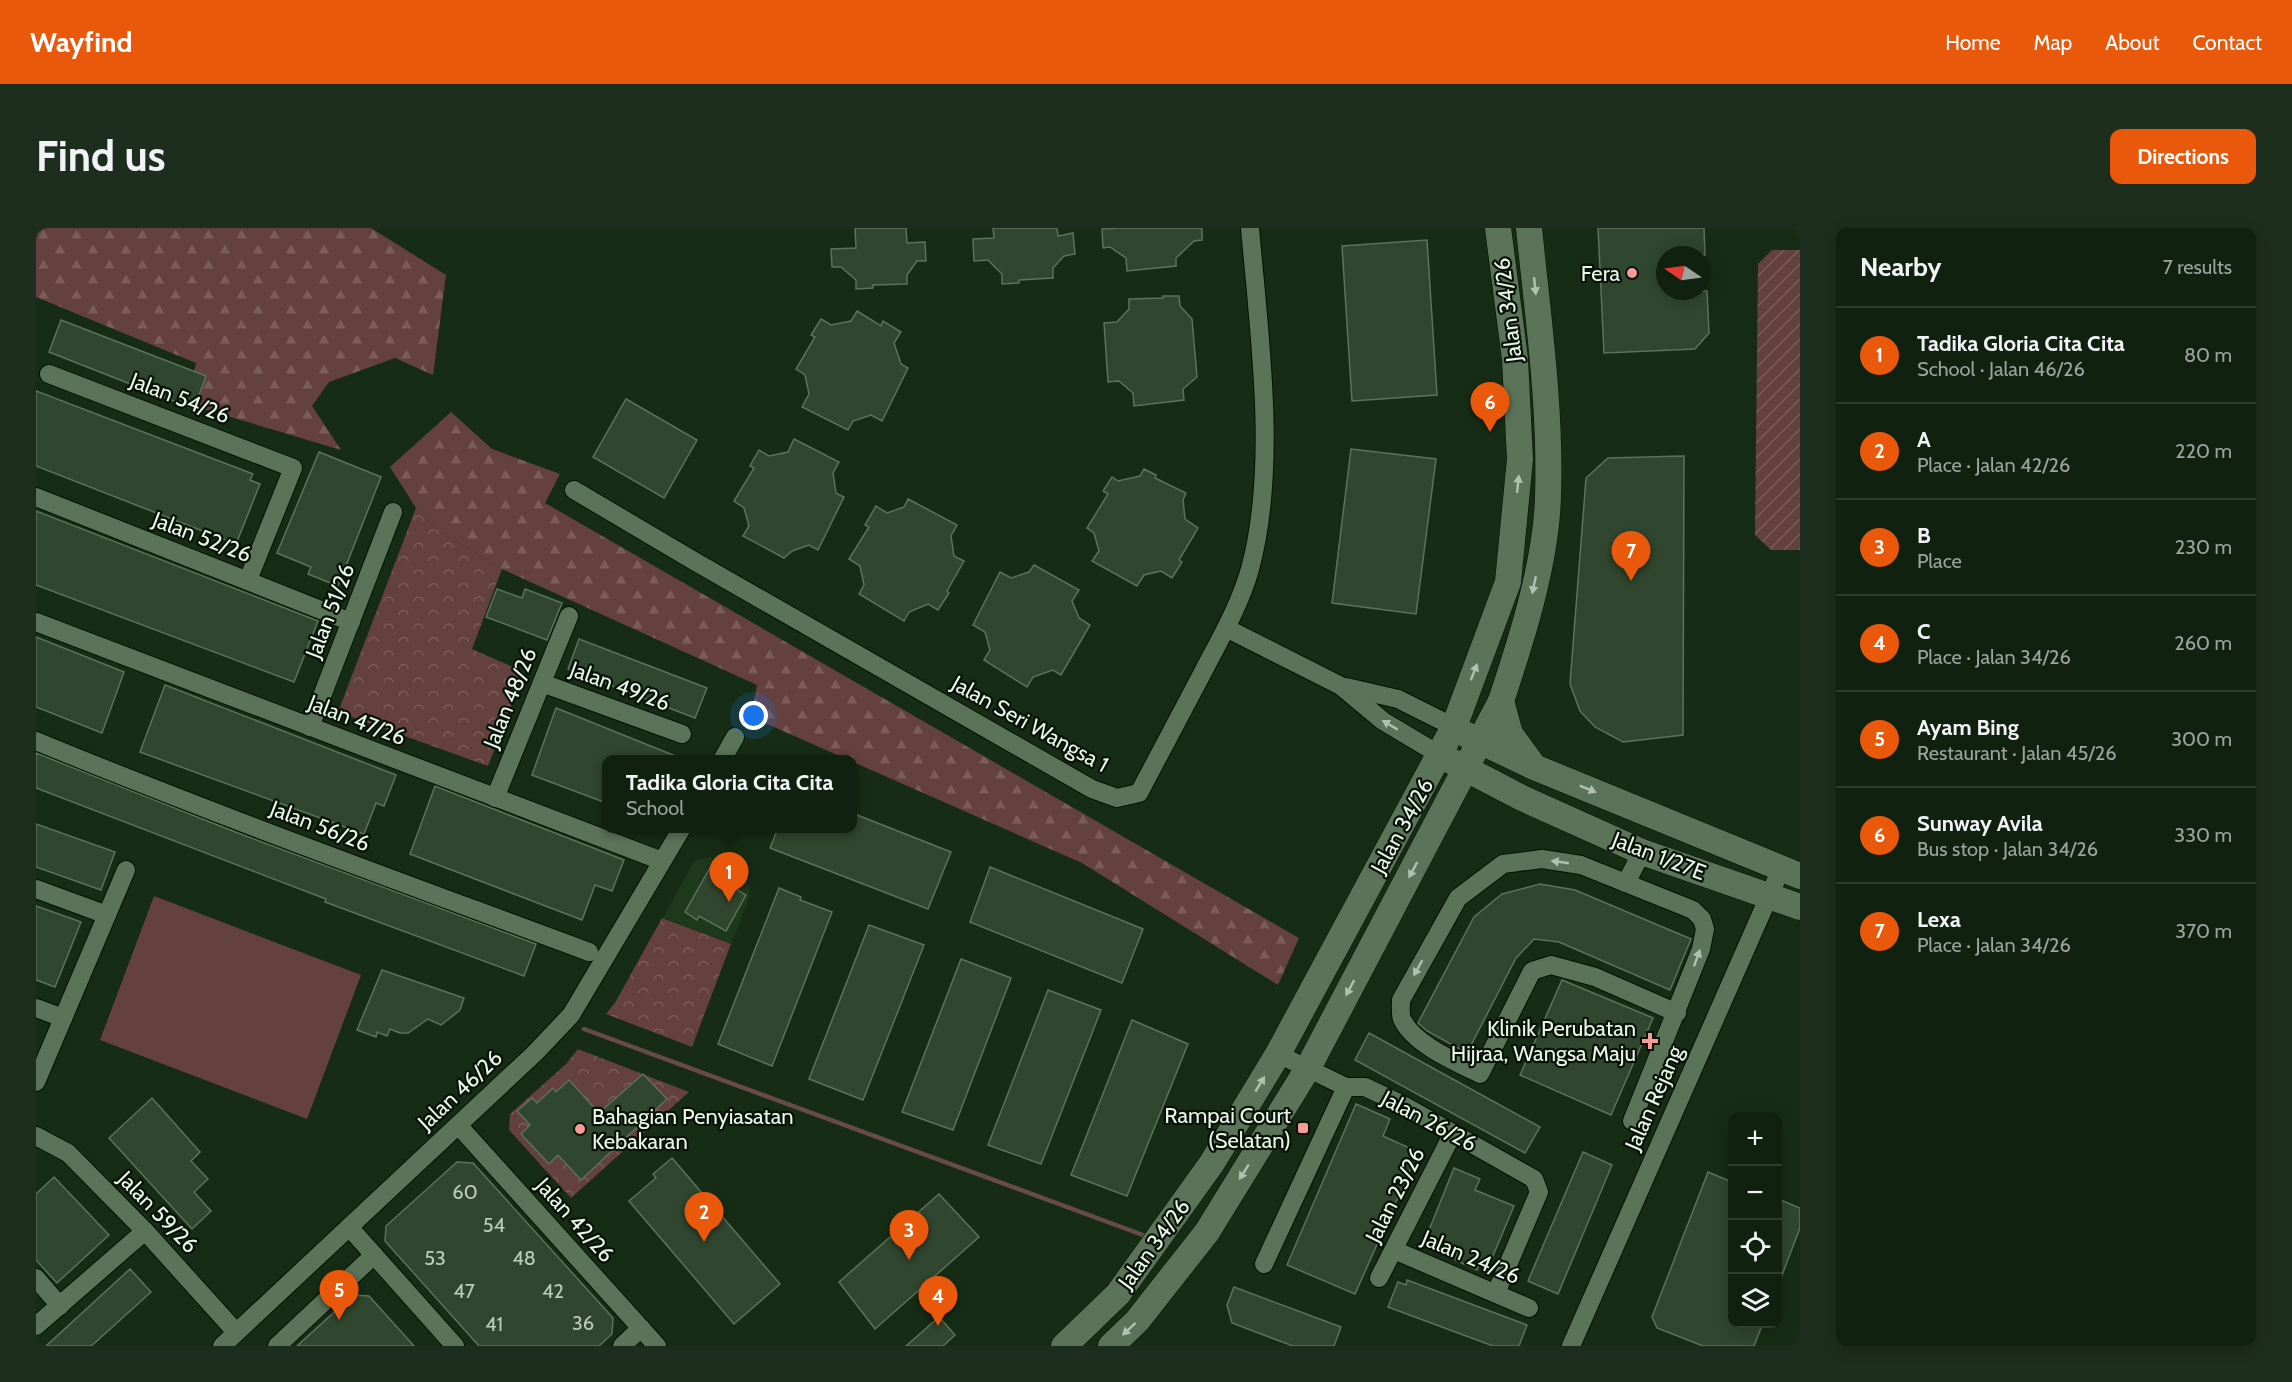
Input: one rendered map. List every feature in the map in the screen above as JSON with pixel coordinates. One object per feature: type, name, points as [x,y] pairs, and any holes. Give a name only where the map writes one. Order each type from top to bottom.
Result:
[{"type":"main road","name":"Jalan 34/26","points":[[1064,1346],[1119,1294],[1212,1163],[1278,1054],[1454,727],[1508,582],[1520,459],[1515,359],[1498,228]]},
{"type":"main road","name":"Jalan 34/26","points":[[1111,1346],[1137,1321],[1207,1232],[1308,1068],[1501,701],[1518,651],[1534,589],[1548,497],[1546,401],[1529,228]]},
{"type":"main road","points":[[1501,701],[1510,734],[1520,751],[1534,767]]},
{"type":"main road","points":[[1454,727],[1534,767]]},
{"type":"main road","points":[[1440,755],[1522,798]]},
{"type":"main road","name":"Jalan 1/27E","points":[[1534,767],[1791,872]]},
{"type":"main road","points":[[1438,822],[1471,790],[1497,792],[1522,798]]},
{"type":"main road","name":"Jalan 1/27E","points":[[1522,798],[1642,852],[1800,907]]},
{"type":"street","name":"Jalan Seri Wangsa 1","points":[[574,490],[1092,789],[1117,798],[1139,793],[1226,628],[1250,569],[1260,514],[1265,449],[1259,326],[1250,228]]},
{"type":"street","name":"Jalan 54/26","points":[[49,374],[293,468],[248,580]]},
{"type":"street","name":"Jalan 52/26","points":[[36,497],[351,622]]},
{"type":"street","name":"Jalan 51/26","points":[[310,727],[393,512]]},
{"type":"street","name":"Jalan 48/26","points":[[495,798],[569,616]]},
{"type":"street","name":"Jalan 47/26","points":[[36,622],[662,861]]},
{"type":"street","points":[[1226,628],[1341,686],[1383,722],[1440,755]]},
{"type":"street","name":"Jalan 49/26","points":[[542,682],[682,734]]},
{"type":"street","points":[[1341,686],[1398,699],[1454,727]]},
{"type":"street","points":[[724,755],[735,737]]},
{"type":"street","name":"Jalan 56/26","points":[[36,741],[196,804],[589,952]]},
{"type":"street","name":"Jalan 46/26","points":[[222,1346],[535,1053],[571,1014],[679,833]]},
{"type":"street","points":[[1626,883],[1642,852]]},
{"type":"street","points":[[1632,1121],[1677,1013],[1701,950],[1705,929],[1702,919],[1693,910],[1581,865],[1542,860],[1503,864],[1458,898],[1401,1000],[1402,1018],[1420,1041],[1480,1074],[1532,971],[1551,965],[1595,977],[1677,1013]]},
{"type":"street","points":[[36,1082],[126,870]]},
{"type":"street","name":"Jalan Rejang","points":[[1571,1346],[1769,897],[1791,872]]},
{"type":"street","points":[[36,889],[107,915]]},
{"type":"street","points":[[36,1008],[63,1018]]},
{"type":"street","name":"Jalan 26/26","points":[[1278,1054],[1346,1087],[1365,1087],[1534,1179],[1539,1192],[1496,1293]]},
{"type":"street","points":[[1264,1264],[1346,1087]]},
{"type":"street","name":"Jalan 42/26","points":[[458,1125],[657,1346]]},
{"type":"street","name":"Jalan 23/26","points":[[1379,1278],[1453,1133]]},
{"type":"street","name":"Jalan 59/26","points":[[36,1136],[68,1154],[145,1231],[236,1332]]},
{"type":"street","points":[[349,1227],[454,1346]]},
{"type":"street","points":[[36,1326],[145,1231]]},
{"type":"street","name":"Jalan 24/26","points":[[1394,1250],[1529,1308]]},
{"type":"street","points":[[277,1346],[374,1255]]},
{"type":"street","points":[[36,1278],[60,1306]]},
{"type":"street","points":[[622,1346],[641,1328]]},
{"type":"shaded area","points":[[709,857],[745,877],[751,893],[731,944],[663,918],[694,861]]},
{"type":"green space","points":[[36,228],[371,228],[446,275],[433,375],[395,358],[329,382],[312,406],[341,450],[187,404],[196,363],[36,297]]},
{"type":"green space","points":[[1772,250],[1800,250],[1800,550],[1771,550],[1755,535],[1758,264]]},
{"type":"green space","points":[[451,412],[492,449],[560,474],[545,503],[1299,938],[1278,985],[1082,863],[857,764],[857,755],[837,755],[751,717],[757,685],[502,569],[434,528],[416,508],[390,467]]},
{"type":"green space","points":[[416,508],[434,528],[502,569],[472,649],[524,672],[488,766],[338,712]]},
{"type":"green space","points":[[154,896],[361,975],[307,1119],[100,1040]]},
{"type":"green space","points":[[662,918],[731,944],[692,1047],[606,1014],[616,1001]]},
{"type":"green space","points":[[578,1049],[689,1092],[571,1198],[509,1130],[510,1114],[566,1064]]},
{"type":"building","points":[[855,228],[906,228],[907,243],[925,242],[926,261],[917,261],[907,275],[907,284],[873,285],[873,288],[856,289],[856,280],[841,267],[832,267],[831,249],[856,248]]},
{"type":"building","points":[[993,228],[1057,228],[1058,236],[1073,233],[1075,254],[1064,256],[1053,268],[1053,278],[1019,280],[1019,283],[1002,284],[1002,274],[988,260],[974,261],[973,239],[994,238]]},
{"type":"building","points":[[1202,228],[1202,240],[1194,241],[1176,258],[1176,266],[1127,271],[1126,258],[1110,247],[1103,248],[1102,229]]},
{"type":"building","name":"Fera","points":[[1598,228],[1704,228],[1705,246],[1656,246],[1656,300],[1707,300],[1709,333],[1695,349],[1604,353]]},
{"type":"building","points":[[1427,240],[1437,395],[1352,401],[1342,246]]},
{"type":"building","points":[[1163,296],[1179,296],[1180,306],[1192,319],[1197,377],[1183,389],[1184,400],[1134,406],[1133,393],[1119,381],[1108,382],[1104,323],[1117,322],[1129,309],[1129,299],[1163,298]]},
{"type":"building","points":[[857,311],[881,326],[883,321],[901,332],[894,343],[901,364],[908,368],[882,421],[871,415],[853,421],[848,430],[802,407],[809,394],[805,375],[796,369],[815,337],[811,335],[821,319],[831,325],[851,321]]},
{"type":"building","points":[[61,320],[206,376],[194,409],[49,352]]},
{"type":"building","points":[[36,391],[253,474],[250,480],[260,484],[236,544],[36,466]]},
{"type":"building","points":[[626,399],[697,440],[664,498],[593,457]]},
{"type":"building","points":[[794,439],[839,462],[833,473],[836,493],[844,497],[818,550],[809,545],[792,551],[784,558],[743,536],[749,526],[744,508],[734,501],[754,468],[750,466],[759,450],[769,456],[788,452]]},
{"type":"building","points":[[1351,449],[1436,459],[1416,614],[1332,603]]},
{"type":"building","points":[[319,452],[381,477],[338,586],[308,574],[311,567],[277,553]]},
{"type":"building","points":[[1684,456],[1683,735],[1623,742],[1595,727],[1580,711],[1570,684],[1586,478],[1608,458]]},
{"type":"building","points":[[1144,469],[1156,475],[1155,478],[1186,493],[1183,500],[1185,519],[1198,528],[1179,560],[1182,562],[1172,578],[1161,571],[1144,575],[1137,586],[1092,561],[1099,551],[1094,533],[1087,528],[1108,494],[1103,491],[1112,477],[1118,481],[1140,476]]},
{"type":"building","points":[[908,499],[957,525],[951,536],[954,556],[964,561],[938,610],[928,604],[909,612],[904,621],[859,594],[864,585],[860,566],[849,559],[869,527],[865,525],[876,506],[887,513],[904,507]]},
{"type":"building","points":[[36,511],[318,621],[294,682],[36,585]]},
{"type":"building","points":[[1034,565],[1079,590],[1072,601],[1079,618],[1090,625],[1061,675],[1053,670],[1033,677],[1027,687],[984,660],[990,650],[985,632],[973,625],[1000,572],[1011,578],[1029,572]]},
{"type":"building","points":[[497,589],[522,598],[525,589],[562,603],[547,640],[486,617]]},
{"type":"building","points":[[36,637],[124,672],[102,733],[36,707]]},
{"type":"building","points":[[579,639],[707,688],[695,718],[568,669]]},
{"type":"building","points":[[165,685],[396,775],[384,806],[376,803],[364,834],[140,752]]},
{"type":"building","points":[[556,708],[673,755],[602,755],[602,801],[532,775]]},
{"type":"building","points":[[36,753],[238,833],[536,944],[524,976],[325,902],[326,899],[36,788]]},
{"type":"building","points":[[435,786],[624,860],[612,891],[595,885],[582,920],[410,854]]},
{"type":"building","points":[[857,815],[951,852],[928,909],[770,848],[776,833],[857,833]]},
{"type":"building","points":[[36,824],[115,852],[101,890],[36,867]]},
{"type":"building","points":[[711,866],[724,874],[720,880],[746,895],[726,931],[699,916],[697,920],[685,912]]},
{"type":"building","points":[[990,867],[1143,929],[1122,983],[970,922]]},
{"type":"building","points":[[1540,884],[1575,890],[1691,939],[1670,990],[1559,942],[1534,939],[1516,958],[1467,1053],[1427,1031],[1418,1023],[1474,917],[1502,894]]},
{"type":"building","points":[[779,888],[801,897],[800,900],[832,912],[772,1066],[718,1044]]},
{"type":"building","points":[[36,906],[81,922],[55,987],[36,980]]},
{"type":"building","points":[[869,925],[924,945],[863,1100],[809,1079]]},
{"type":"building","points":[[961,959],[1011,978],[953,1130],[902,1112]]},
{"type":"building","points":[[382,970],[464,998],[460,1010],[441,1025],[428,1019],[408,1033],[390,1029],[387,1036],[377,1032],[376,1037],[357,1030]]},
{"type":"building","points":[[1562,980],[1653,1018],[1611,1115],[1520,1075]]},
{"type":"building","points":[[1048,990],[1101,1010],[1041,1164],[988,1145]]},
{"type":"building","points":[[1132,1020],[1188,1044],[1127,1196],[1071,1175]]},
{"type":"building","points":[[1369,1033],[1540,1127],[1525,1153],[1355,1060]]},
{"type":"building","name":"Bahagian Penyiasatan Kebakaran","points":[[643,1074],[667,1099],[581,1180],[558,1155],[549,1164],[521,1134],[530,1125],[517,1111],[532,1098],[537,1103],[553,1088],[556,1092],[569,1080],[599,1113]]},
{"type":"building","points":[[152,1098],[200,1152],[191,1161],[208,1179],[194,1192],[211,1211],[192,1229],[109,1138]]},
{"type":"building","points":[[1356,1104],[1390,1119],[1383,1136],[1418,1152],[1355,1294],[1287,1265]]},
{"type":"building","points":[[1583,1152],[1612,1165],[1558,1294],[1528,1281]]},
{"type":"building","points":[[672,1158],[780,1284],[734,1324],[629,1201],[656,1178],[653,1174]]},
{"type":"building","points":[[457,1162],[473,1163],[613,1318],[612,1334],[599,1346],[479,1346],[385,1241],[386,1226]]},
{"type":"building","points":[[1454,1168],[1480,1179],[1475,1190],[1514,1206],[1490,1263],[1482,1259],[1477,1270],[1455,1260],[1459,1249],[1427,1235]]},
{"type":"building","points":[[1708,1172],[1728,1180],[1728,1328],[1761,1328],[1754,1346],[1703,1346],[1657,1328],[1652,1317]]},
{"type":"building","points":[[54,1177],[109,1235],[57,1283],[36,1260],[36,1194]]},
{"type":"building","points":[[939,1194],[979,1237],[875,1329],[839,1282]]},
{"type":"building","points":[[1782,1201],[1800,1208],[1800,1228],[1782,1275]]},
{"type":"building","points":[[130,1269],[151,1292],[91,1346],[46,1346]]},
{"type":"building","points":[[1407,1280],[1527,1325],[1519,1346],[1493,1346],[1388,1307],[1398,1282],[1406,1285]]},
{"type":"building","points":[[1234,1287],[1341,1327],[1334,1346],[1293,1346],[1232,1323],[1227,1305]]},
{"type":"building","points":[[353,1295],[369,1296],[414,1346],[297,1346]]},
{"type":"building","points":[[939,1317],[955,1335],[943,1346],[906,1346]]},
{"type":"waterway","points":[[584,1029],[1143,1235]]},
{"type":"place","name":"Fera","points":[[1632,273]]},
{"type":"place","name":"Sunway Avila","points":[[1490,432]]},
{"type":"place","name":"Lexa","points":[[1631,581]]},
{"type":"place","name":"Tadika Gloria Cita Cita","points":[[729,902]]},
{"type":"place","name":"Klinik Perubatan Hijraa, Wangsa Maju","points":[[1650,1041]]},
{"type":"place","name":"Rampai Court (Selatan)","points":[[1303,1128]]},
{"type":"place","name":"Bahagian Penyiasatan Kebakaran","points":[[580,1129]]},
{"type":"place","name":"A","points":[[704,1242]]},
{"type":"place","name":"B","points":[[909,1260]]},
{"type":"place","name":"Ayam Bing","points":[[339,1320]]},
{"type":"place","name":"C","points":[[938,1326]]}]
